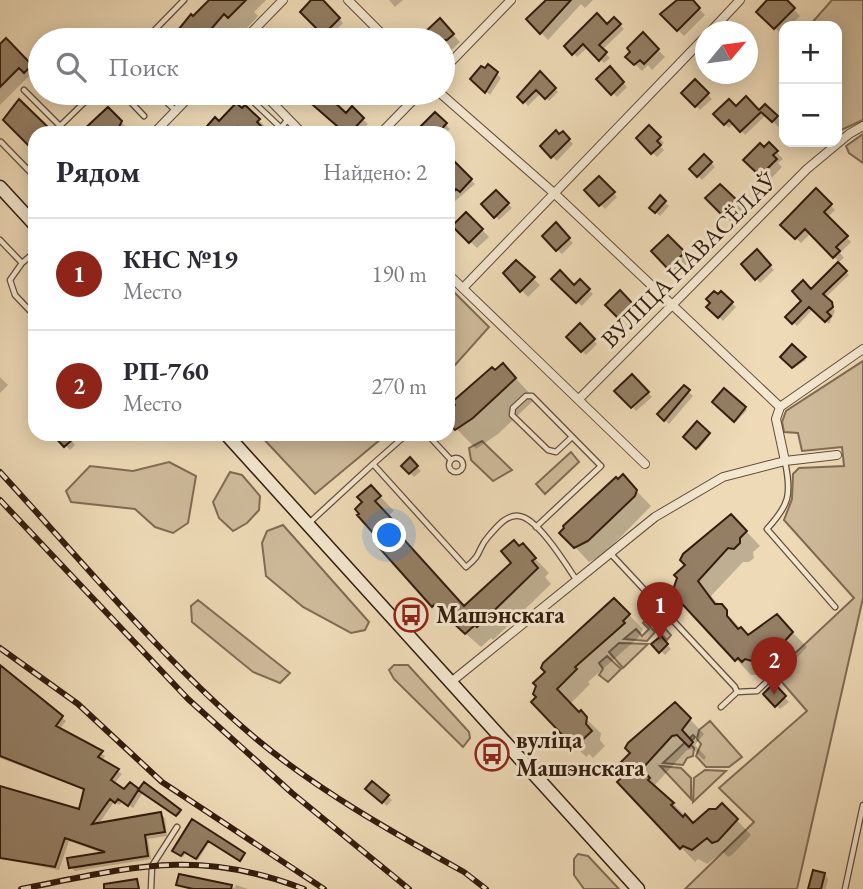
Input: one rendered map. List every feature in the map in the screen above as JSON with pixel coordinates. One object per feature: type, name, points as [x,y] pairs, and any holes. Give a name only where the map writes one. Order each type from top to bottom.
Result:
[{"type":"main road","points":[[0,187],[28,217]]},
{"type":"main road","points":[[232,441],[638,889]]},
{"type":"street","points":[[256,28],[283,0]]},
{"type":"street","points":[[348,0],[376,28]]},
{"type":"street","points":[[455,58],[511,0]]},
{"type":"street","points":[[720,21],[740,0]]},
{"type":"street","points":[[463,288],[695,47]]},
{"type":"street","points":[[161,126],[182,105]]},
{"type":"street","points":[[275,105],[295,126]]},
{"type":"street","points":[[388,126],[408,105]]},
{"type":"street","points":[[454,105],[555,194],[780,407]]},
{"type":"street","name":"ВУЛІЦА НАВАСЁЛАЎ","points":[[579,399],[807,169],[849,134],[863,126]]},
{"type":"street","points":[[455,281],[645,464]]},
{"type":"street","points":[[785,461],[776,419],[780,407],[863,349]]},
{"type":"street","points":[[451,682],[578,582],[655,517],[723,477],[785,461],[836,455]]},
{"type":"lane","points":[[157,28],[184,0]]},
{"type":"lane","points":[[24,90],[28,94]]},
{"type":"lane","points":[[39,105],[60,126]]},
{"type":"lane","points":[[62,126],[82,105]]},
{"type":"lane","points":[[133,105],[144,116]]},
{"type":"lane","points":[[170,105],[176,111]]},
{"type":"lane","points":[[257,105],[279,126]]},
{"type":"lane","points":[[283,126],[288,119]]},
{"type":"lane","points":[[1,142],[28,170]]},
{"type":"lane","points":[[0,240],[22,263]]},
{"type":"lane","points":[[28,258],[10,280],[15,295],[28,309]]},
{"type":"lane","points":[[536,527],[601,466],[572,437],[531,396],[526,396],[513,408],[512,415],[548,450],[556,452],[572,437]]},
{"type":"lane","points":[[307,524],[399,441]]},
{"type":"lane","points":[[434,441],[452,460]]},
{"type":"lane","points":[[785,461],[788,498],[785,509],[767,529],[835,607]]},
{"type":"lane","points":[[373,464],[466,567],[479,557],[485,540],[510,517],[521,516],[536,527],[561,556],[578,582]]},
{"type":"lane","points":[[611,553],[737,692]]},
{"type":"lane","points":[[721,707],[737,692],[757,691],[776,673]]},
{"type":"lane","points":[[845,889],[863,805]]},
{"type":"lane","points":[[151,889],[152,866],[177,827]]},
{"type":"shaded area","points":[[832,0],[863,0],[863,120],[842,130],[842,21],[813,21]]},
{"type":"shaded area","points":[[863,134],[863,163],[849,153],[846,146]]},
{"type":"shaded area","points":[[455,293],[489,327],[455,365]]},
{"type":"shaded area","points":[[863,361],[863,598],[797,889],[685,889],[754,822],[719,788],[807,711],[774,673],[854,598],[784,520],[792,499],[793,474],[799,468],[844,466],[842,447],[802,451],[798,433],[784,432],[782,422],[786,411]]},
{"type":"shaded area","points":[[266,441],[379,441],[315,494]]},
{"type":"shaded area","points":[[482,441],[512,470],[493,481],[471,460],[469,448]]},
{"type":"shaded area","points":[[571,452],[579,462],[545,494],[536,484]]},
{"type":"shaded area","points":[[169,462],[196,476],[188,523],[173,533],[155,527],[135,509],[71,502],[66,491],[90,466],[133,471]]},
{"type":"shaded area","points":[[230,472],[242,475],[260,496],[259,510],[247,523],[233,531],[219,518],[213,502]]},
{"type":"shaded area","points":[[283,525],[369,622],[365,630],[351,633],[303,607],[266,576],[262,543],[267,531]]},
{"type":"shaded area","points":[[198,600],[290,673],[280,683],[253,672],[192,622],[191,606]]},
{"type":"shaded area","points":[[652,614],[671,635],[667,640],[647,619]]},
{"type":"shaded area","points":[[645,621],[655,632],[647,641],[624,639],[636,629],[642,636],[649,629],[643,623]]},
{"type":"shaded area","points":[[619,643],[648,644],[623,668],[609,652]]},
{"type":"shaded area","points":[[607,656],[621,669],[608,682],[599,675],[603,669],[599,663]]},
{"type":"shaded area","points":[[394,665],[408,665],[469,732],[470,738],[463,747],[394,679],[389,670]]},
{"type":"shaded area","points":[[710,721],[742,757],[729,767],[706,767],[696,756],[701,744],[697,739],[699,730]]},
{"type":"shaded area","points":[[693,735],[695,737],[689,743],[694,748],[693,756],[687,758],[683,765],[663,763]]},
{"type":"shaded area","points":[[660,766],[681,768],[691,778],[691,799]]},
{"type":"shaded area","points":[[705,770],[726,771],[693,802],[694,778]]},
{"type":"shaded area","points":[[578,854],[588,856],[619,889],[584,889],[574,875],[574,859]]},
{"type":"building","points":[[209,0],[246,0],[228,18],[224,14],[212,28],[180,28],[191,14],[193,16]]},
{"type":"building","points":[[311,0],[323,0],[340,18],[330,28],[316,28],[300,12]]},
{"type":"building","points":[[546,0],[571,0],[540,34],[526,19]]},
{"type":"building","points":[[677,0],[693,0],[700,8],[677,31],[660,14]]},
{"type":"building","points":[[767,0],[787,0],[795,8],[779,21],[774,29],[756,12]]},
{"type":"building","points":[[597,13],[607,24],[614,17],[621,24],[599,45],[607,52],[599,61],[583,44],[572,55],[564,46]]},
{"type":"building","points":[[440,18],[449,28],[429,28]]},
{"type":"building","points":[[643,32],[659,49],[644,64],[640,60],[634,65],[625,57],[630,52],[627,48]]},
{"type":"building","points":[[6,38],[28,61],[28,69],[24,73],[19,68],[0,87],[0,44]]},
{"type":"building","points":[[488,64],[498,72],[485,93],[470,79],[481,66],[485,68]]},
{"type":"building","points":[[610,66],[624,82],[611,95],[596,79]]},
{"type":"building","points":[[540,71],[556,88],[545,99],[536,90],[523,103],[517,97]]},
{"type":"building","points":[[695,79],[695,84],[700,84],[709,93],[695,107],[681,93]]},
{"type":"building","points":[[746,96],[759,110],[765,104],[778,116],[772,122],[761,112],[740,132],[729,120],[724,125],[713,114],[729,99],[736,106]]},
{"type":"building","points":[[19,99],[47,126],[28,126],[28,145],[3,120]]},
{"type":"building","points":[[234,105],[242,108],[245,105],[260,119],[257,122],[261,126],[207,126],[215,117],[219,121]]},
{"type":"building","points":[[313,105],[337,105],[346,113],[352,106],[364,118],[357,126],[337,126]]},
{"type":"building","points":[[108,107],[122,121],[120,126],[88,126]]},
{"type":"building","points":[[435,112],[447,123],[444,126],[421,126]]},
{"type":"building","points":[[649,125],[661,137],[657,141],[661,145],[651,154],[636,138]]},
{"type":"building","points":[[556,130],[559,134],[563,131],[570,139],[551,158],[540,146]]},
{"type":"building","points":[[769,142],[778,151],[773,155],[777,159],[760,176],[743,160],[760,143],[764,147]]},
{"type":"building","points":[[704,154],[712,162],[697,177],[689,169]]},
{"type":"building","points":[[455,162],[472,179],[460,192],[456,189]]},
{"type":"building","points":[[599,176],[615,192],[599,206],[584,190]]},
{"type":"building","points":[[720,184],[738,201],[723,216],[705,198]]},
{"type":"building","points":[[816,188],[832,204],[824,212],[848,236],[836,247],[840,251],[833,258],[805,229],[795,239],[780,225]]},
{"type":"building","points":[[496,190],[509,203],[494,218],[481,204]]},
{"type":"building","points":[[660,195],[666,201],[655,213],[649,208]]},
{"type":"building","points":[[466,212],[483,229],[469,243],[455,229],[455,223]]},
{"type":"building","points":[[556,222],[570,238],[556,251],[542,236]]},
{"type":"building","points":[[668,235],[685,252],[668,269],[651,251]]},
{"type":"building","points":[[757,249],[771,265],[755,280],[741,264]]},
{"type":"building","points":[[516,260],[535,277],[520,292],[503,273]]},
{"type":"building","points":[[838,262],[847,271],[823,294],[832,302],[833,307],[827,312],[831,316],[825,322],[809,307],[792,324],[785,317],[801,301],[792,291],[803,280],[811,289]]},
{"type":"building","points":[[560,270],[574,285],[580,279],[590,289],[576,303],[551,279]]},
{"type":"building","points":[[620,290],[633,304],[618,318],[605,305]]},
{"type":"building","points":[[714,291],[718,294],[721,291],[733,302],[718,318],[706,307],[710,303],[706,299]]},
{"type":"building","points":[[580,323],[595,339],[581,352],[566,337]]},
{"type":"building","points":[[792,344],[806,357],[792,368],[780,357]]},
{"type":"building","points":[[503,363],[516,378],[473,418],[455,430],[455,399],[492,367],[495,370]]},
{"type":"building","points":[[632,374],[649,392],[631,408],[614,391]]},
{"type":"building","points":[[684,385],[690,390],[664,421],[657,414]]},
{"type":"building","points":[[724,388],[746,407],[734,422],[712,402]]},
{"type":"building","points":[[697,421],[710,433],[696,449],[683,437]]},
{"type":"building","points":[[58,441],[71,441],[64,447]]},
{"type":"building","points":[[410,457],[418,466],[409,474],[401,466]]},
{"type":"building","points":[[623,474],[637,490],[635,496],[588,541],[574,548],[559,533],[563,526],[616,477],[618,479]]},
{"type":"building","points":[[371,485],[381,496],[375,501],[393,520],[389,523],[464,606],[511,563],[501,551],[514,540],[519,546],[523,543],[536,558],[532,561],[538,568],[477,627],[475,625],[465,634],[434,605],[432,607],[375,543],[374,534],[357,515],[359,514],[355,509],[362,502],[357,497]]},
{"type":"building","points":[[731,514],[747,531],[740,538],[740,543],[734,549],[728,548],[698,581],[715,604],[722,604],[727,610],[727,616],[738,629],[741,627],[748,635],[777,614],[793,632],[774,653],[768,655],[764,651],[752,661],[745,659],[742,662],[738,658],[735,661],[672,593],[677,578],[674,575],[685,565],[680,560],[683,554]]},
{"type":"building","points":[[614,598],[630,614],[623,621],[625,623],[575,667],[577,669],[557,689],[587,717],[586,724],[592,731],[577,745],[573,741],[571,744],[531,702],[536,697],[533,694],[536,686],[533,683],[545,672],[541,668],[543,663]]},
{"type":"building","points":[[661,636],[668,644],[659,653],[651,644]]},
{"type":"building","points":[[0,665],[63,716],[56,726],[103,751],[98,757],[119,769],[111,780],[124,789],[130,782],[139,789],[128,806],[118,799],[115,803],[110,799],[92,824],[161,812],[165,832],[145,835],[148,856],[69,868],[67,858],[105,852],[65,838],[55,867],[0,858],[0,786],[79,809],[84,789],[0,756]]},
{"type":"building","points":[[774,683],[786,696],[775,707],[763,694]]},
{"type":"building","points":[[675,702],[691,718],[682,730],[693,742],[689,747],[677,735],[672,736],[642,769],[650,778],[648,780],[674,803],[671,805],[693,823],[709,809],[716,809],[722,803],[738,819],[718,841],[712,843],[707,838],[692,850],[683,846],[680,849],[617,782],[621,778],[619,764],[630,753],[625,748],[628,743]]},
{"type":"building","points":[[372,781],[389,795],[382,803],[365,789]]},
{"type":"building","points":[[144,782],[181,810],[176,816],[138,790]]},
{"type":"building","points":[[192,819],[245,853],[240,861],[208,841],[196,859],[184,852],[181,856],[172,851]]},
{"type":"building","points":[[813,870],[825,873],[821,889],[808,889]]},
{"type":"building","points":[[179,874],[232,885],[231,889],[193,889],[176,885]]},
{"type":"building","points":[[137,879],[139,889],[104,889],[104,884]]},
{"type":"railway","points":[[0,472],[155,643],[254,737],[303,775],[383,826],[464,872],[486,889]]},
{"type":"railway","points":[[0,500],[188,699],[292,793],[409,889]]},
{"type":"railway","points":[[0,648],[78,704],[162,782],[324,889]]},
{"type":"railway","points":[[21,889],[96,874],[162,865],[229,868],[304,889]]},
{"type":"place","name":"Машэнскага","points":[[411,615]]},
{"type":"place","name":"КНС №19","points":[[660,640]]},
{"type":"place","name":"РП-760","points":[[774,695]]},
{"type":"place","name":"вуліца Машэнскага","points":[[492,754]]}]
